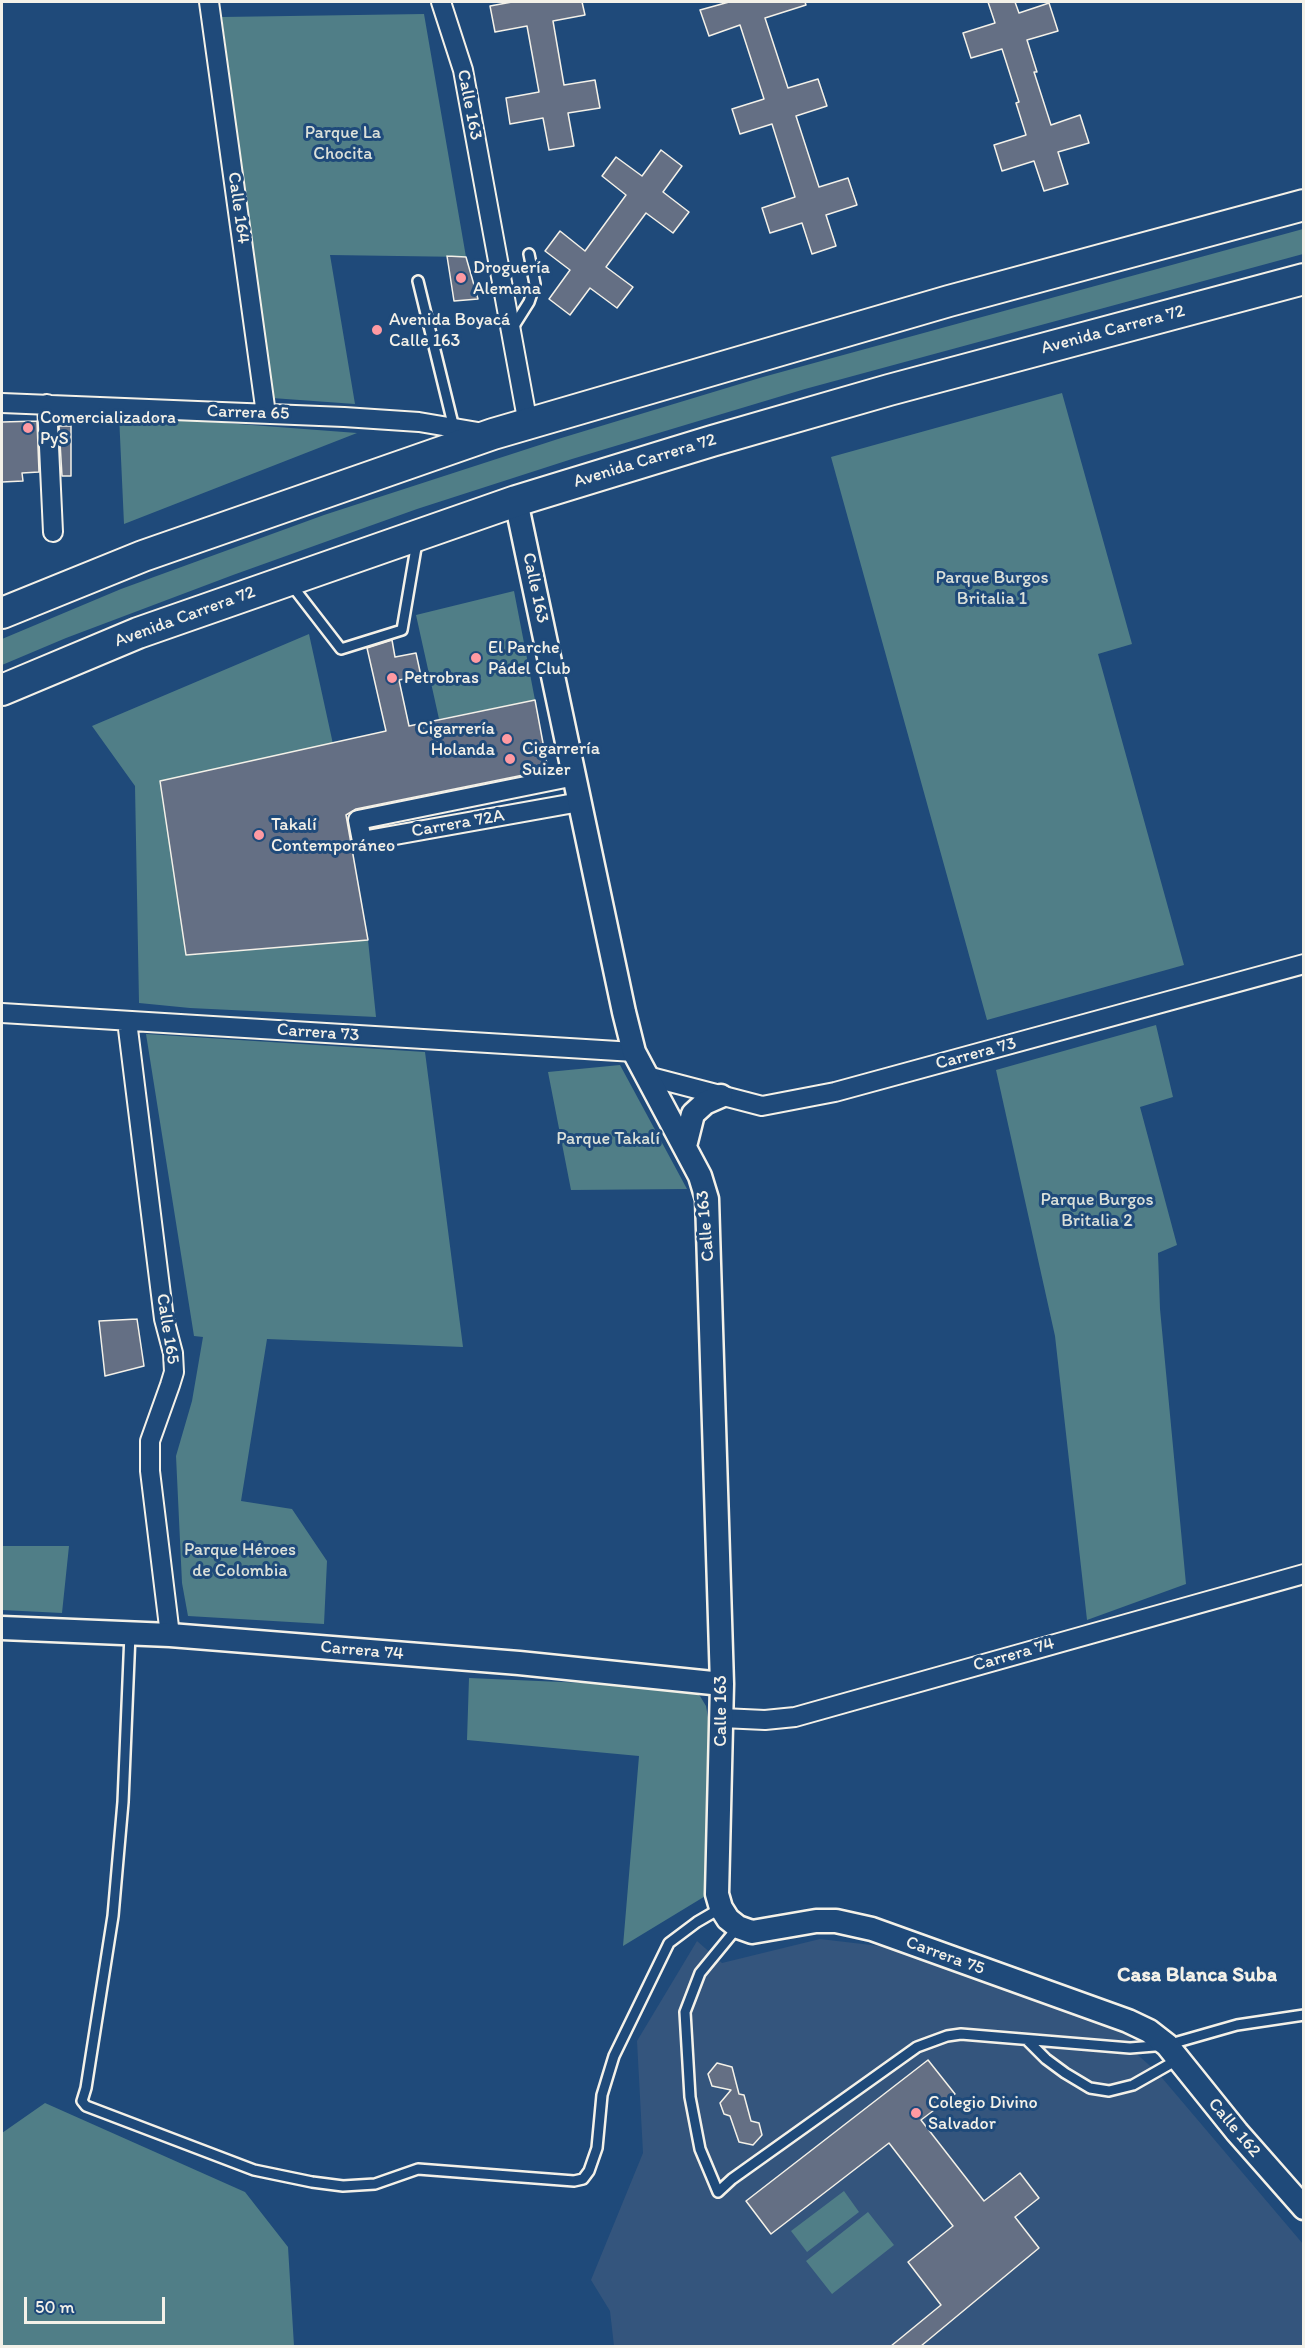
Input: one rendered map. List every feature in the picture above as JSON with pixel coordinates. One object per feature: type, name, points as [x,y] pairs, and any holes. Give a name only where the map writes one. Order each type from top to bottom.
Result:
[{"type":"highway","points":[[2,613],[142,556],[493,434],[949,301],[1304,205]]},
{"type":"highway","name":"Avenida Carrera 72","points":[[2,690],[138,633],[516,501],[889,390],[1304,279]]},
{"type":"street","name":"Calle 164","points":[[209,2],[266,414]]},
{"type":"street","name":"Calle 163","points":[[441,2],[463,70],[528,424]]},
{"type":"street","name":"Carrera 65","points":[[2,403],[266,414],[417,416],[454,428],[493,434]]},
{"type":"street","points":[[47,404],[53,532]]},
{"type":"street","name":"Calle 163","points":[[516,501],[634,1052],[700,1176],[707,1199],[722,1684],[717,1894],[721,1908]]},
{"type":"street","name":"Carrera 72A","points":[[575,776],[358,820],[362,841],[580,802]]},
{"type":"street","name":"Carrera 72A","points":[[516,788],[522,812]]},
{"type":"street","name":"Carrera 73","points":[[647,1076],[762,1106],[835,1092],[1304,964]]},
{"type":"street","name":"Carrera 73","points":[[2,1013],[634,1052]]},
{"type":"street","name":"Calle 165","points":[[127,1021],[164,1319],[173,1353],[172,1378],[150,1441],[150,1471],[170,1635]]},
{"type":"street","points":[[685,1146],[693,1114],[705,1103],[721,1095]]},
{"type":"street","name":"Carrera 74","points":[[722,1718],[765,1720],[795,1717],[1304,1574]]},
{"type":"street","name":"Carrera 74","points":[[2,1628],[170,1635],[519,1663],[722,1684]]},
{"type":"street","points":[[721,1908],[728,1919],[738,1927]]},
{"type":"street","name":"Carrera 75","points":[[738,1927],[752,1932],[836,1921],[872,1929],[1128,2021],[1149,2031],[1173,2052]]},
{"type":"street","name":"Calle 162","points":[[1173,2052],[1237,2132],[1304,2208]]},
{"type":"lane","points":[[510,332],[529,302],[535,284],[529,254]]},
{"type":"lane","points":[[418,280],[454,428]]},
{"type":"lane","points":[[286,580],[341,649],[402,630],[419,533]]},
{"type":"lane","points":[[130,1634],[123,1802],[113,1916],[82,2101],[86,2106],[255,2170],[312,2182],[343,2186],[375,2184],[418,2169],[574,2181],[583,2179],[589,2171],[597,2148],[602,2095],[614,2056],[669,1943],[721,1908]]},
{"type":"lane","points":[[738,1927],[700,1973],[685,2012],[690,2097],[700,2149],[718,2192],[732,2179],[917,2047],[947,2036],[961,2034],[1173,2052]]},
{"type":"lane","points":[[1027,2040],[1046,2059],[1065,2073],[1090,2088],[1108,2091],[1133,2085],[1173,2052],[1237,2025],[1304,2015]]},
{"type":"shaded area","name":"Colegio Divino Salvador","points":[[820,1939],[905,1949],[1131,2034],[1130,2048],[1157,2072],[1303,2244],[1303,2346],[614,2346],[610,2311],[591,2280],[643,2153],[637,2041],[697,1941],[722,1963]]},
{"type":"green space","name":"Parque La Chocita","points":[[424,14],[466,257],[330,255],[355,404],[272,398],[222,17]]},
{"type":"green space","points":[[1303,229],[1303,254],[805,389],[572,459],[417,509],[233,575],[66,638],[2,665],[2,639],[121,589],[324,515],[558,439],[763,377]]},
{"type":"green space","name":"Parque Burgos Britalia 1","points":[[1062,393],[1132,644],[1098,654],[1184,965],[987,1020],[831,457]]},
{"type":"green space","points":[[119,415],[357,433],[124,524]]},
{"type":"green space","name":"El Parche Pádel Club","points":[[514,591],[535,700],[439,719],[416,615]]},
{"type":"green space","points":[[309,634],[333,744],[187,955],[368,940],[376,1017],[190,1008],[139,1003],[135,786],[92,726]]},
{"type":"green space","name":"Parque Burgos Britalia 2","points":[[1156,1025],[1173,1097],[1140,1107],[1177,1245],[1158,1253],[1160,1309],[1186,1584],[1087,1620],[1055,1336],[996,1070]]},
{"type":"green space","name":"Parque Héroes de Colombia","points":[[146,1034],[425,1052],[463,1347],[267,1339],[241,1501],[292,1509],[327,1561],[324,1624],[188,1616],[182,1583],[176,1456],[192,1401],[203,1337],[194,1336]]},
{"type":"green space","name":"Parque Takalí","points":[[620,1065],[687,1189],[571,1190],[548,1072]]},
{"type":"green space","points":[[2,1546],[69,1546],[62,1613],[2,1610]]},
{"type":"green space","points":[[469,1678],[678,1687],[690,1689],[700,1696],[706,1706],[709,1723],[707,1895],[623,1946],[639,1756],[467,1740]]},
{"type":"green space","points":[[45,2103],[245,2192],[288,2247],[294,2346],[2,2346],[2,2133]]},
{"type":"green space","points":[[844,2191],[859,2212],[807,2252],[791,2231]]},
{"type":"green space","points":[[868,2212],[894,2245],[832,2294],[806,2261]]},
{"type":"building","points":[[512,2],[582,2],[585,15],[553,21],[564,85],[595,80],[600,108],[568,113],[574,146],[549,150],[543,118],[510,124],[506,98],[539,92],[527,26],[495,32],[490,6]]},
{"type":"building","points":[[729,2],[805,2],[806,5],[765,18],[788,88],[818,79],[827,106],[796,116],[819,187],[848,178],[857,205],[826,215],[836,246],[812,254],[802,223],[770,233],[762,208],[795,197],[772,124],[740,134],[732,109],[764,99],[740,25],[709,36],[700,10]]},
{"type":"building","points":[[988,2],[1015,2],[1019,13],[1049,3],[1058,31],[1027,40],[1037,72],[1034,72],[1051,125],[1080,115],[1089,143],[1058,152],[1068,184],[1044,191],[1034,161],[1002,171],[994,145],[1026,135],[1016,103],[1019,102],[1002,49],[971,58],[963,33],[995,23]]},
{"type":"building","points":[[661,150],[682,166],[663,192],[689,212],[673,233],[646,213],[606,267],[633,287],[617,308],[590,288],[570,315],[549,299],[570,270],[545,251],[560,231],[585,251],[626,195],[602,176],[616,157],[642,176]]},
{"type":"building","name":"Droguería Alemana","points":[[447,256],[466,257],[478,299],[454,301]]},
{"type":"building","points":[[37,421],[39,472],[22,473],[23,481],[2,482],[2,422]]},
{"type":"building","points":[[59,426],[71,426],[71,476],[62,476]]},
{"type":"building","name":"Takalí Contemporáneo","points":[[392,640],[395,657],[416,653],[421,676],[399,680],[409,726],[535,700],[548,770],[356,809],[346,815],[368,940],[186,955],[160,781],[386,731],[367,648]]},
{"type":"building","points":[[137,1319],[144,1366],[105,1376],[99,1321]]},
{"type":"building","points":[[928,2060],[955,2094],[921,2120],[984,2201],[1020,2173],[1039,2198],[1015,2217],[1039,2248],[921,2346],[891,2346],[941,2305],[908,2262],[953,2226],[889,2143],[771,2234],[746,2201]]},
{"type":"building","points":[[717,2063],[732,2067],[739,2094],[744,2095],[751,2121],[759,2123],[762,2135],[753,2145],[739,2142],[730,2116],[724,2114],[720,2103],[731,2090],[712,2086],[708,2074]]},
{"type":"place","name":"Droguería Alemana","points":[[461,278]]},
{"type":"place","name":"Avenida Boyacá Calle 163","points":[[377,330]]},
{"type":"place","name":"Comercializadora PyS","points":[[28,428]]},
{"type":"place","name":"El Parche Pádel Club","points":[[476,658]]},
{"type":"place","name":"Petrobras","points":[[392,678]]},
{"type":"place","name":"Cigarrería Holanda","points":[[507,739]]},
{"type":"place","name":"Cigarrería Suizer","points":[[510,759]]},
{"type":"place","name":"Takalí Contemporáneo","points":[[259,835]]},
{"type":"place","name":"Colegio Divino Salvador","points":[[916,2113]]},
{"type":"district","name":"Casa Blanca Suba","points":[[1197,1976]]}]
